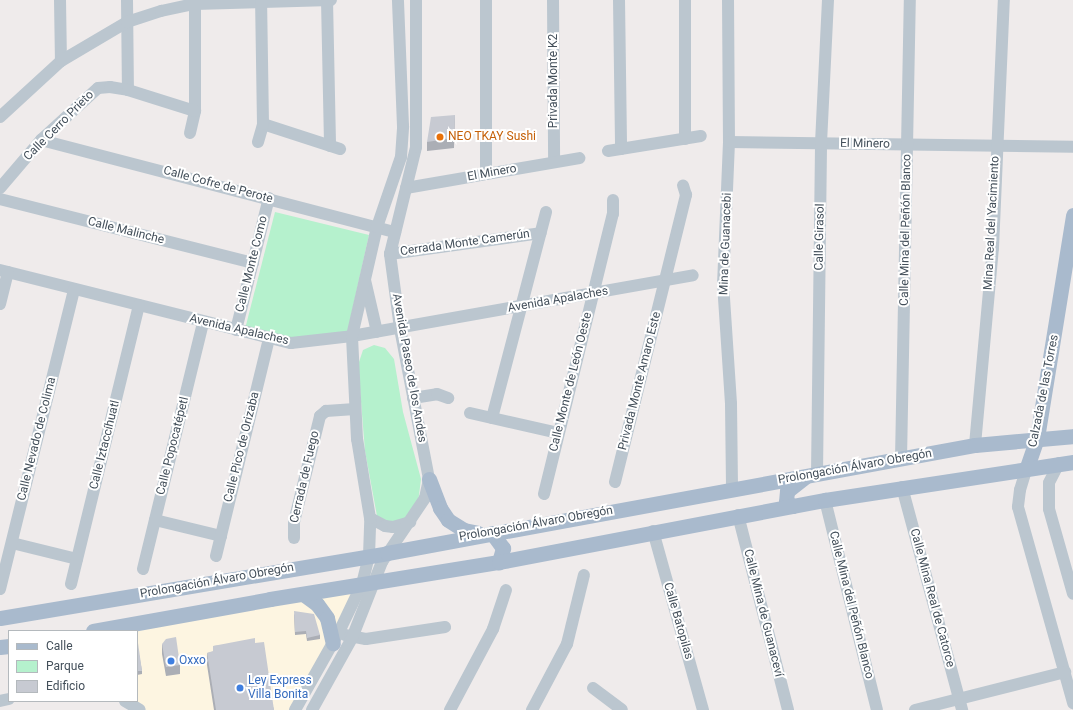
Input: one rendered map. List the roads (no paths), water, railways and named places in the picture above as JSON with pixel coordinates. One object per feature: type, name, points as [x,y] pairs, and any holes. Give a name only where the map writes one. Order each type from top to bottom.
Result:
[{"type":"main road","name":"Calzada de las Torres","points":[[1027,467],[1037,438],[1073,215]]},
{"type":"main road","name":"Prolongación Álvaro Obregón","points":[[0,618],[387,553],[487,533],[975,445],[1072,434]]},
{"type":"main road","points":[[99,630],[303,594],[499,562],[738,515],[902,487],[1066,462],[1072,434]]},
{"type":"main road","points":[[793,506],[786,502],[787,491],[812,475]]},
{"type":"main road","points":[[429,479],[440,508],[448,520],[464,530],[487,533],[503,548],[499,562]]},
{"type":"main road","points":[[303,594],[317,604],[325,614],[336,637]]},
{"type":"street","points":[[60,0],[61,61]]},
{"type":"street","points":[[127,0],[128,90]]},
{"type":"street","points":[[258,142],[263,124],[261,0]]},
{"type":"street","points":[[263,124],[335,148],[327,0]]},
{"type":"street","points":[[0,116],[61,61],[127,22],[195,2],[330,0]]},
{"type":"street","name":"Avenida Paseo de los Andes","points":[[312,710],[352,638],[368,583],[370,518],[357,439],[352,336],[364,276],[377,227],[397,170],[403,141],[398,0]]},
{"type":"street","name":"Avenida Paseo de los Andes","points":[[295,710],[368,583],[425,498],[429,479],[400,328],[390,254],[414,160],[417,134],[416,0]]},
{"type":"street","points":[[486,0],[486,174]]},
{"type":"street","name":"Privada Monte K2","points":[[553,0],[554,162]]},
{"type":"street","points":[[619,0],[621,148]]},
{"type":"street","points":[[685,0],[685,139]]},
{"type":"street","name":"Mina de Guanacebi","points":[[728,0],[729,142],[723,283],[731,404],[732,489]]},
{"type":"street","name":"Calle Girasol","points":[[812,475],[821,143],[828,0]]},
{"type":"street","name":"Calle Mina del Peñón Blanco","points":[[901,459],[910,0]]},
{"type":"street","name":"Mina Real del Yacimiento","points":[[975,445],[993,248],[996,146],[1004,0]]},
{"type":"street","points":[[190,133],[195,111],[195,2]]},
{"type":"street","name":"Calle Cerro Prieto","points":[[0,188],[41,140],[98,88],[110,87],[128,90],[195,111]]},
{"type":"street","points":[[608,151],[701,136]]},
{"type":"street","name":"Calle Cofre de Perote","points":[[41,140],[269,198],[395,232]]},
{"type":"street","name":"El Minero","points":[[729,142],[1073,147]]},
{"type":"street","name":"El Minero","points":[[406,188],[579,158]]},
{"type":"street","name":"Privada Monte Amaro Este","points":[[615,482],[686,195],[684,186]]},
{"type":"street","name":"Calle Monte Como","points":[[236,330],[269,198]]},
{"type":"street","name":"Calle Malinche","points":[[0,199],[253,263]]},
{"type":"street","name":"Calle Monte de León Oeste","points":[[544,494],[613,214],[613,200]]},
{"type":"street","points":[[492,418],[546,212]]},
{"type":"street","name":"Cerrada Monte Camerún","points":[[390,254],[540,233]]},
{"type":"street","points":[[0,304],[4,271]]},
{"type":"street","name":"Avenida Apalaches","points":[[4,271],[269,338],[303,343],[400,328],[693,275]]},
{"type":"street","points":[[364,276],[377,332]]},
{"type":"street","name":"Calle Nevado de Colima","points":[[0,589],[74,289]]},
{"type":"street","name":"Calle Iztaccíhuatl","points":[[71,584],[139,305]]},
{"type":"street","name":"Calle Popocatépetl","points":[[143,569],[203,322]]},
{"type":"street","name":"Calle Pico de Orizaba","points":[[216,556],[269,338]]},
{"type":"street","points":[[413,398],[437,394],[448,398]]},
{"type":"street","name":"Cerrada de Fuego","points":[[294,538],[294,522],[320,416],[326,411],[355,409]]},
{"type":"street","points":[[470,414],[558,433]]},
{"type":"street","points":[[1066,462],[1049,483],[1049,509],[1073,594]]},
{"type":"street","name":"Calzada de las Torres","points":[[1027,467],[1020,490],[1018,508],[1073,703]]},
{"type":"street","name":"Calle Mina Real de Catorce","points":[[902,487],[960,704]]},
{"type":"street","name":"Calle Mina del Peñón Blanco","points":[[825,500],[878,710]]},
{"type":"street","name":"Calle Mina de Guanaceví","points":[[738,515],[788,710]]},
{"type":"street","points":[[370,518],[385,526],[393,527],[410,522]]},
{"type":"street","points":[[155,520],[221,536]]},
{"type":"street","name":"Calle Batopilas","points":[[653,532],[703,710]]},
{"type":"street","points":[[12,543],[77,559]]},
{"type":"street","points":[[532,710],[567,644],[584,575]]},
{"type":"street","points":[[450,710],[493,629],[501,610],[506,590]]},
{"type":"street","points":[[336,637],[352,638],[445,627]]},
{"type":"street","points":[[915,710],[960,704],[1065,672]]},
{"type":"street","points":[[593,688],[622,710]]},
{"type":"street","points":[[126,702],[140,710]]},
{"type":"place","name":"NEO TKAY Sushi","points":[[440,137]]},
{"type":"place","name":"Oxxo","points":[[171,661]]},
{"type":"place","name":"Ley Express Villa Bonita","points":[[240,688]]}]
